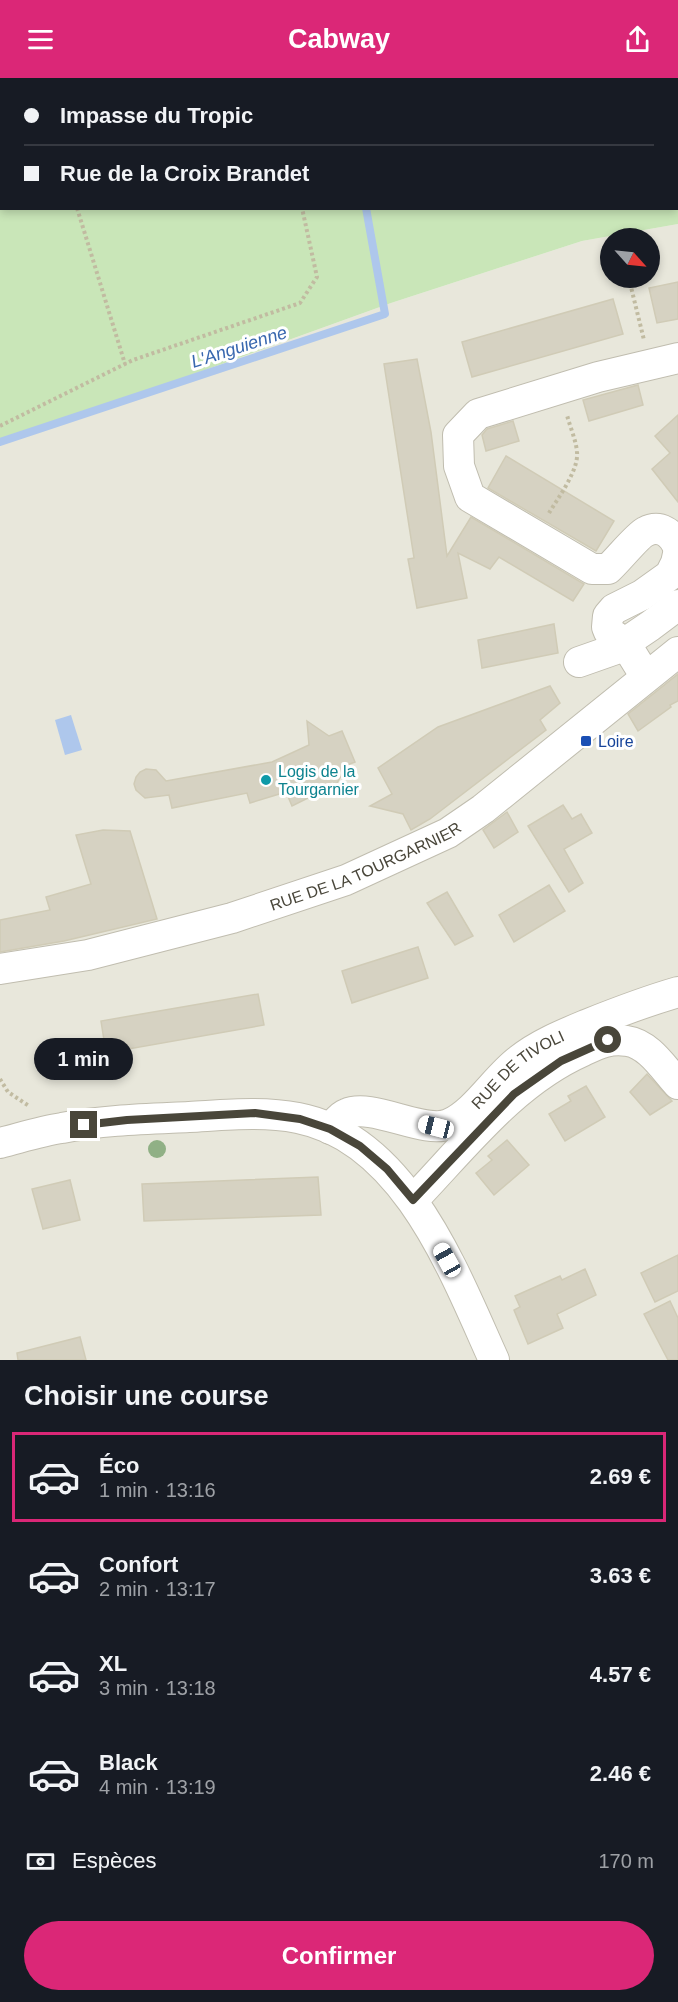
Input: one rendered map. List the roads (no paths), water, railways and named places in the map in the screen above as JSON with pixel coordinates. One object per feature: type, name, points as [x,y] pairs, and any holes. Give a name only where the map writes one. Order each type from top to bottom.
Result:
[{"type":"street","points":[[678,358],[598,377],[478,414],[458,435],[459,466],[470,497],[592,569],[608,568],[644,532],[660,529],[673,535],[678,547]]},
{"type":"street","points":[[646,677],[625,643],[609,632],[608,616],[614,609],[642,595],[670,575],[678,554]]},
{"type":"street","points":[[579,662],[616,649],[678,604]]},
{"type":"street","points":[[650,626],[675,654]]},
{"type":"street","name":"RUE DE LA TOURGARNIER","points":[[0,969],[88,955],[210,924],[354,876],[448,833],[483,809],[675,654]]},
{"type":"street","name":"RUE DE TIVOLI","points":[[330,1129],[344,1114],[356,1111],[436,1127],[447,1125],[460,1118],[519,1059],[557,1037],[640,1003],[678,992]]},
{"type":"street","points":[[413,1200],[514,1094],[561,1061],[608,1040],[629,1041],[649,1052],[678,1084]]},
{"type":"street","points":[[0,1143],[62,1128],[127,1120],[255,1113],[300,1119],[330,1129],[369,1153],[387,1169],[413,1200],[458,1281],[494,1360]]},
{"type":"water","points":[[71,715],[82,750],[65,755],[55,720]]},
{"type":"waterway","name":"L'Anguienne","points":[[0,442],[385,314],[366,210]]},
{"type":"place","name":"Loire","points":[[586,741]]},
{"type":"place","name":"Logis de la Tourgarnier","points":[[266,780]]}]
